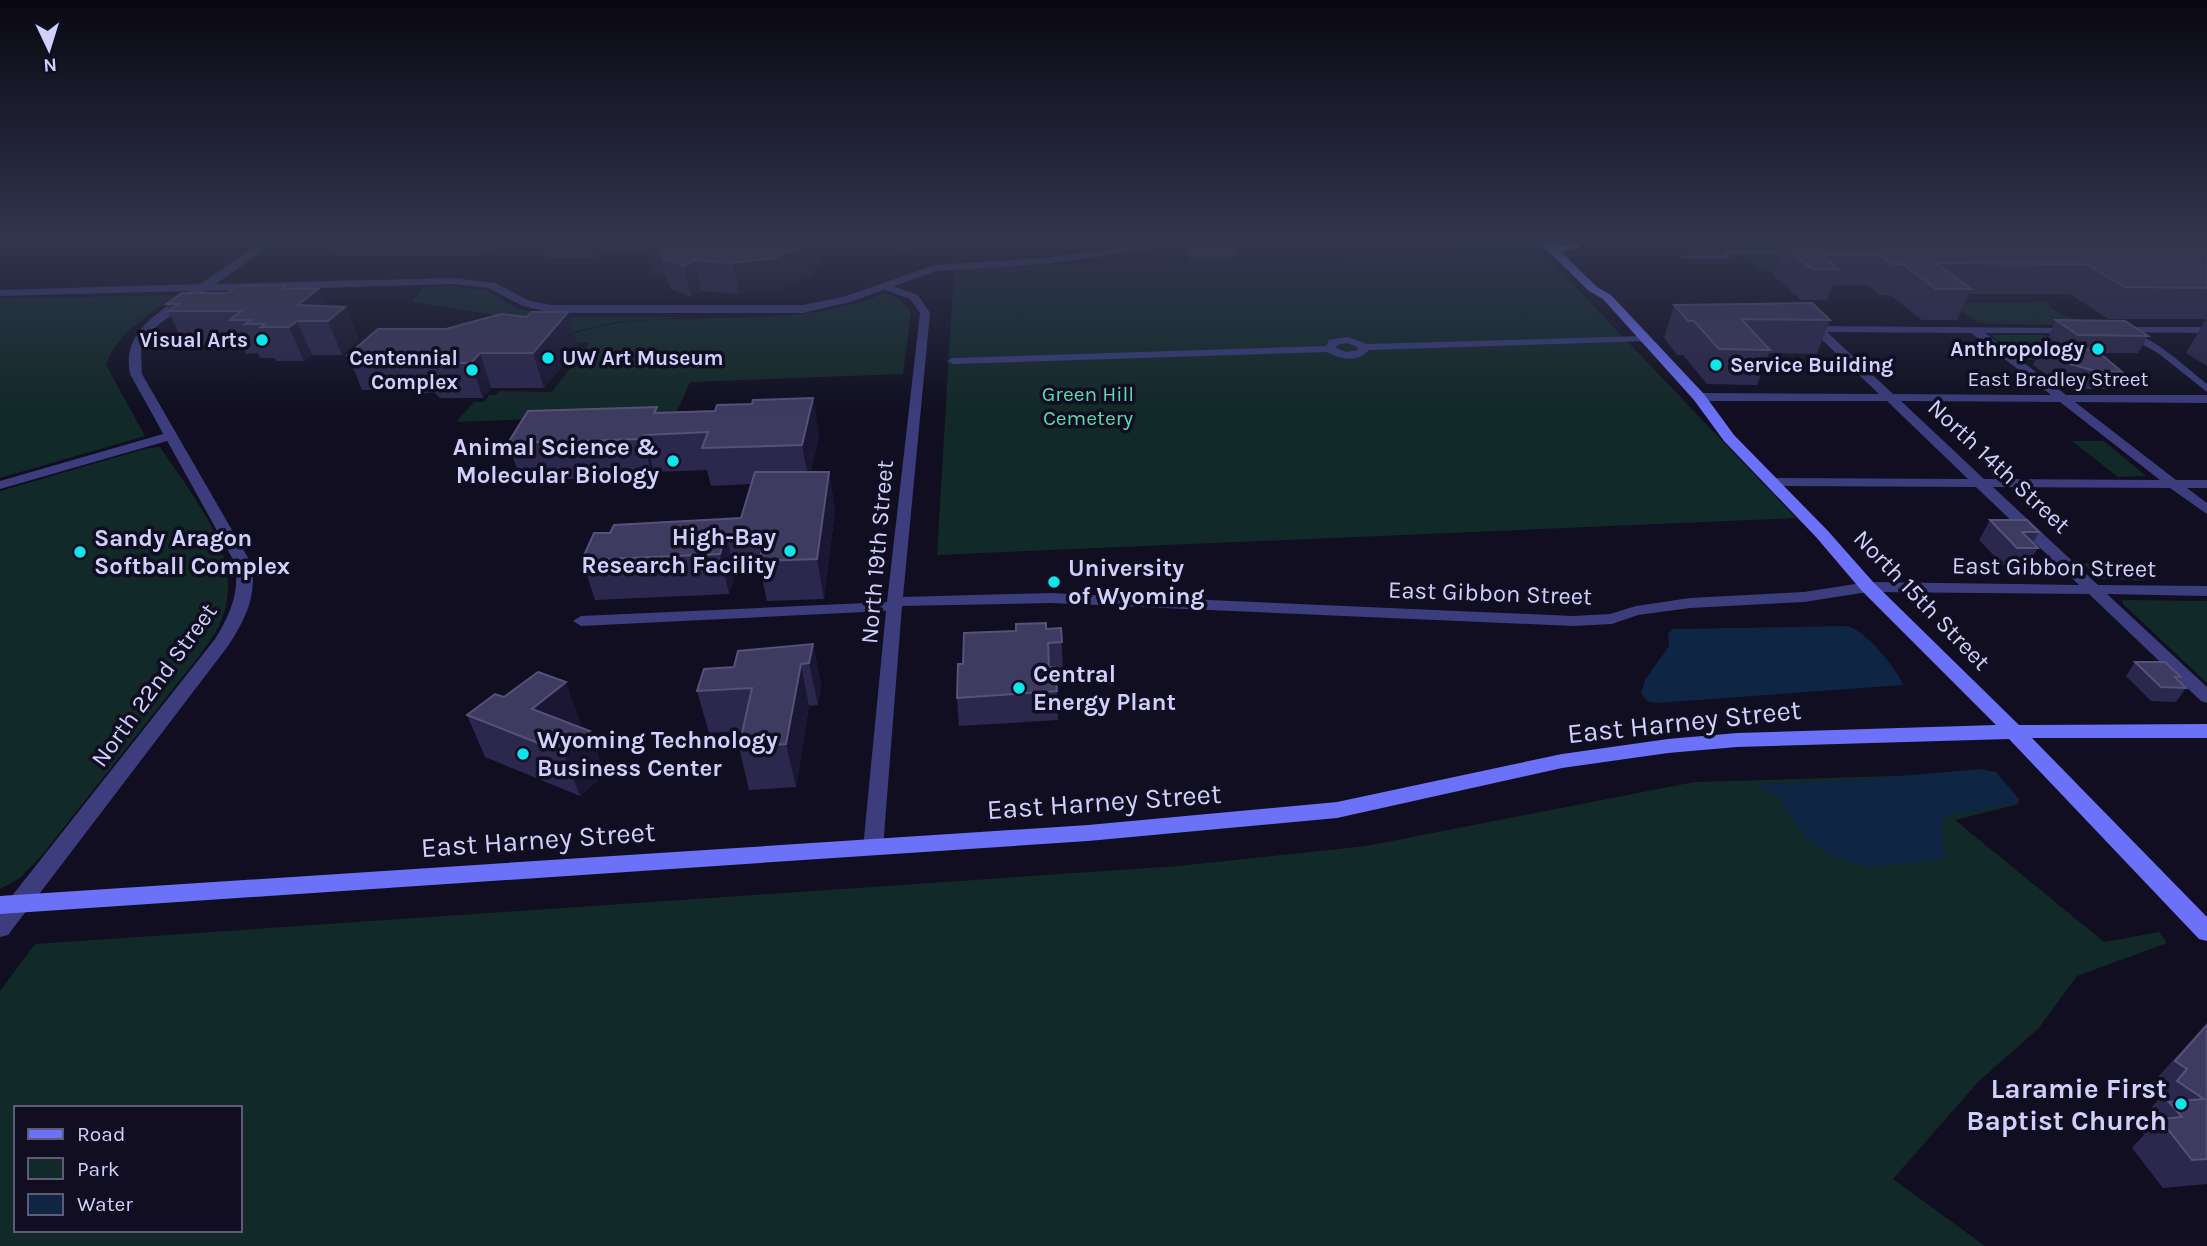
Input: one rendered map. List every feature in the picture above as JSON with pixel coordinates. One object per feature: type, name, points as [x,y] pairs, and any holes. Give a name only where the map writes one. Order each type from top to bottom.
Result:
[{"type":"main road","name":"North 15th Street","points":[[1607,298],[1699,397],[1730,438],[1822,534],[1868,587],[2202,922]]},
{"type":"main road","name":"East Harney Street","points":[[10,905],[1191,825],[1337,810],[1562,761],[1668,746],[1737,740],[2013,731],[2207,731]]},
{"type":"street","name":"North 22nd Street","points":[[0,928],[10,905],[222,642],[244,596],[246,578],[238,553],[136,374],[132,353],[136,342],[150,326],[188,297]]},
{"type":"street","points":[[514,297],[527,304],[552,309],[753,311],[794,309],[835,303],[852,297]]},
{"type":"street","name":"North 19th Street","points":[[873,848],[925,313],[922,304],[914,297]]},
{"type":"street","name":"North 14th Street","points":[[1973,330],[1817,329],[2207,697]]},
{"type":"street","points":[[1973,330],[2088,330]]},
{"type":"street","points":[[1973,330],[2207,510]]},
{"type":"street","points":[[2102,330],[2207,330]]},
{"type":"street","points":[[2122,330],[2161,351],[2207,388]]},
{"type":"street","points":[[953,361],[1330,349],[1351,356],[1362,353],[1364,347],[1644,339]]},
{"type":"street","name":"East Bradley Street","points":[[1699,397],[2207,399]]},
{"type":"street","points":[[0,485],[170,436]]},
{"type":"street","points":[[1772,482],[2207,484]]},
{"type":"street","name":"East Gibbon Street","points":[[581,621],[1050,598],[1573,621],[1612,620],[1636,611],[1690,603],[1804,597],[1868,587],[2207,592]]},
{"type":"green space","points":[[173,297],[126,334],[111,353],[106,365],[145,436],[0,478],[0,299]]},
{"type":"green space","points":[[415,297],[498,297],[516,308],[541,314],[554,324],[412,302]]},
{"type":"green space","points":[[873,297],[895,297],[901,300],[911,313],[903,374],[690,382],[676,414],[456,422],[474,402],[484,402],[489,395],[496,395],[499,391],[552,392],[589,343],[548,342],[551,340],[627,322],[794,315]]},
{"type":"green space","name":"Green Hill Cemetery","points":[[952,297],[1585,297],[1796,518],[937,555]]},
{"type":"green space","points":[[2032,300],[2050,304],[2048,306],[2060,314],[2094,325],[1987,324],[1975,321],[1952,303],[2035,303]]},
{"type":"green space","points":[[572,317],[686,317],[616,322],[551,337],[545,333]]},
{"type":"green space","points":[[2044,335],[2079,361],[2024,360],[1992,336]]},
{"type":"green space","points":[[2072,441],[2104,441],[2146,476],[2118,477]]},
{"type":"green space","points":[[160,447],[201,508],[222,553],[228,576],[227,599],[220,623],[203,651],[43,854],[20,878],[0,889],[0,491],[148,448]]},
{"type":"green space","points":[[2082,563],[2092,563],[2104,572],[2136,572],[2144,581],[2102,579]]},
{"type":"green space","points":[[2123,600],[2207,601],[2207,683],[2122,603]]},
{"type":"green space","points":[[1991,773],[2014,793],[2019,804],[1955,820],[2104,942],[2159,932],[2167,943],[2077,976],[2038,1029],[1979,1081],[1893,1179],[1985,1246],[0,1246],[0,991],[35,944],[1178,866],[1366,846],[1694,782]]},
{"type":"water","points":[[1847,626],[1863,635],[1879,651],[1903,685],[1656,703],[1647,701],[1641,693],[1645,680],[1669,646],[1668,634],[1673,629]]},
{"type":"water","points":[[1980,769],[1996,772],[2020,800],[2014,804],[1952,814],[1942,820],[1942,841],[1946,855],[1939,860],[1869,867],[1834,858],[1805,837],[1779,798],[1761,788],[1760,784],[1858,780]]},
{"type":"building","points":[[176,297],[308,297],[298,305],[345,307],[328,321],[297,321],[289,327],[261,327],[265,324],[245,324],[251,320],[230,320],[241,311],[168,311],[179,304],[166,304]]},
{"type":"building","points":[[1812,303],[1830,320],[1741,319],[1770,350],[1719,349],[1694,321],[1688,321],[1674,305]]},
{"type":"building","points":[[531,312],[568,312],[533,353],[480,353],[471,363],[427,363],[422,358],[403,358],[406,355],[348,355],[378,329],[446,329],[501,314],[527,317]]},
{"type":"building","points":[[2056,320],[2125,321],[2148,336],[2078,335]]},
{"type":"building","points":[[2042,347],[2084,348],[2102,355],[2122,372],[2095,371],[2063,362]]},
{"type":"building","points":[[813,398],[802,445],[702,448],[708,432],[644,435],[643,439],[508,443],[528,411],[657,407],[654,413],[715,411],[717,405],[752,404],[753,400]]},
{"type":"building","points":[[755,472],[829,472],[817,559],[759,561],[766,535],[757,533],[726,534],[720,554],[582,560],[594,533],[610,533],[614,525],[741,518]]},
{"type":"building","points":[[1990,520],[2027,520],[2039,532],[2022,532],[2038,548],[2017,548]]},
{"type":"building","points":[[1046,623],[1046,629],[1061,628],[1062,642],[1048,643],[1049,668],[1055,667],[1057,691],[957,698],[958,664],[963,664],[964,633],[1016,631],[1016,624]]},
{"type":"building","points":[[813,644],[809,663],[801,664],[786,744],[739,747],[752,688],[697,691],[704,669],[734,667],[738,651]]},
{"type":"building","points":[[2135,662],[2165,662],[2181,677],[2175,677],[2186,688],[2161,687]]},
{"type":"building","points":[[538,672],[566,682],[532,709],[590,731],[564,753],[467,715],[495,694],[504,697]]},
{"type":"building","points":[[2207,1025],[2207,1159],[2192,1160],[2160,1119],[2182,1117],[2169,1102],[2204,1099],[2177,1081],[2187,1069],[2175,1061]]},
{"type":"place","name":"Visual Arts","points":[[262,340]]},
{"type":"place","name":"Anthropology","points":[[2098,349]]},
{"type":"place","name":"UW Art Museum","points":[[548,358]]},
{"type":"place","name":"Service Building","points":[[1716,365]]},
{"type":"place","name":"Centennial Complex","points":[[472,370]]},
{"type":"place","name":"Animal Science & Molecular Biology","points":[[673,461]]},
{"type":"place","name":"High-Bay Research Facility","points":[[790,551]]},
{"type":"place","name":"Sandy Aragon Softball Complex","points":[[80,552]]},
{"type":"place","name":"University of Wyoming","points":[[1054,582]]},
{"type":"place","name":"Central Energy Plant","points":[[1019,688]]},
{"type":"place","name":"Wyoming Technology Business Center","points":[[523,754]]},
{"type":"place","name":"Laramie First Baptist Church","points":[[2181,1104]]}]
